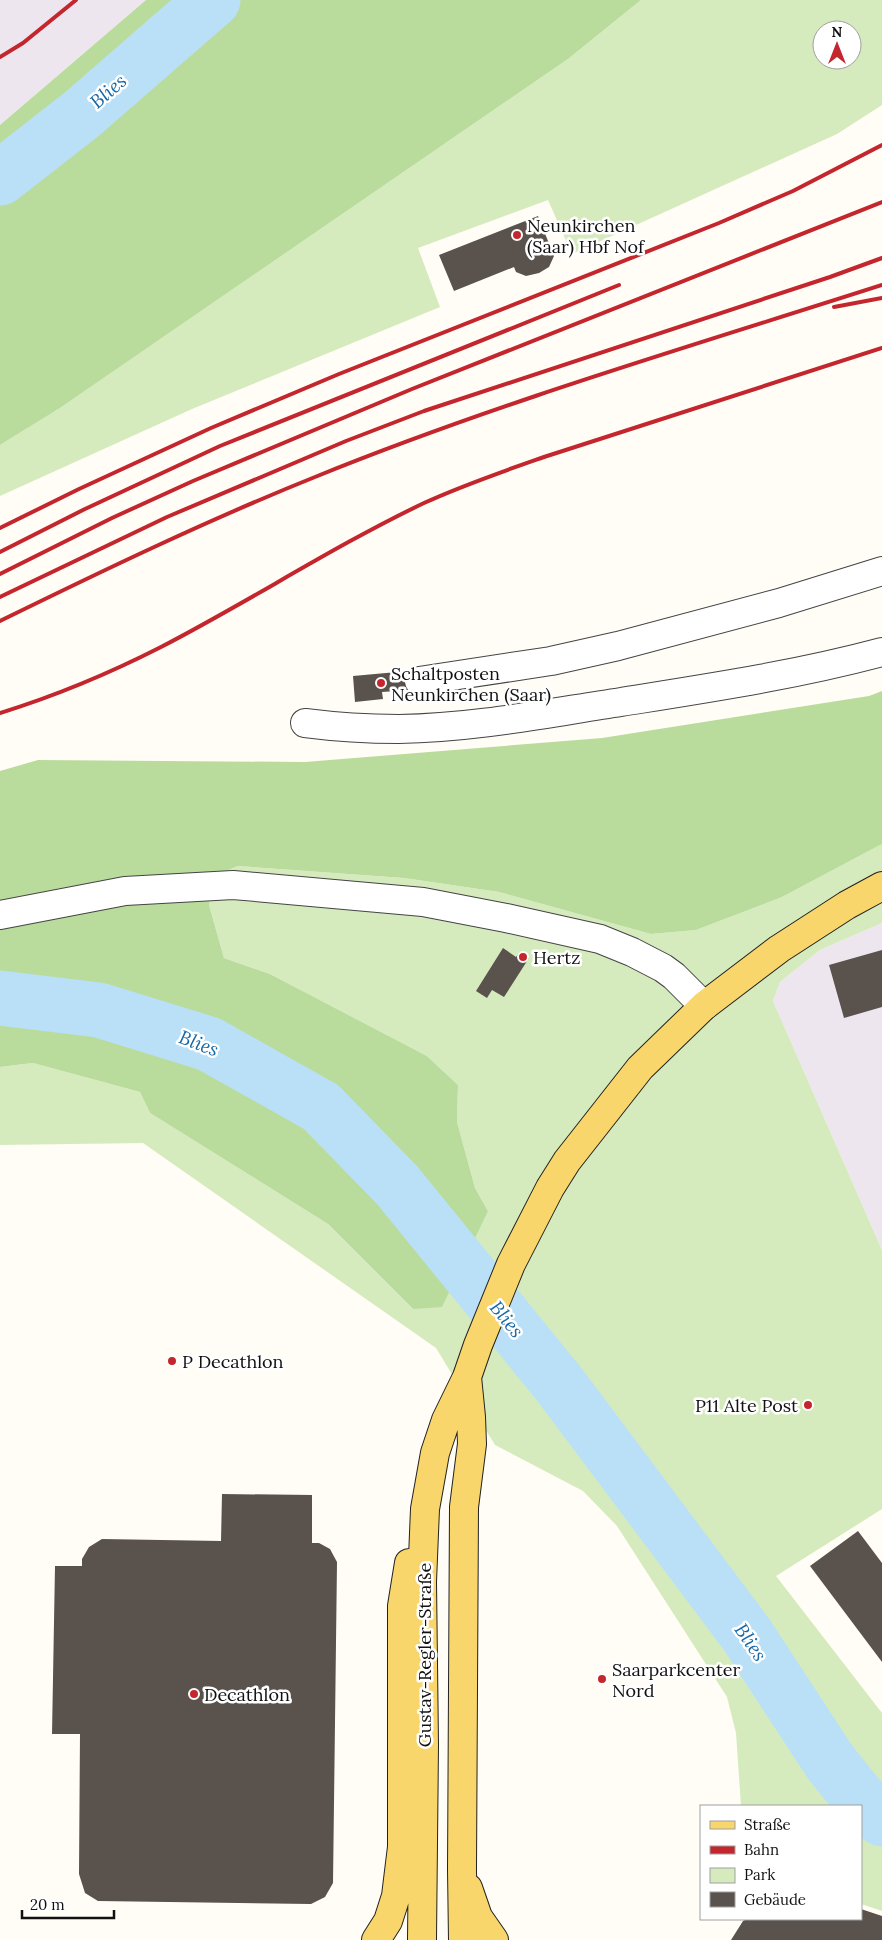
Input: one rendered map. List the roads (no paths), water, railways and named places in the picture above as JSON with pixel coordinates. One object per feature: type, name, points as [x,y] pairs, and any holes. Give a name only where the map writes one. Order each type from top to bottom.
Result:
[{"type":"main road","name":"Gustav-Regler-Straße","points":[[422,1940],[424,1745],[422,1582],[425,1509],[436,1453],[446,1420],[467,1378],[478,1345],[511,1264],[550,1188],[567,1161],[640,1068],[704,1006],[779,949],[847,905],[882,886]]},
{"type":"main road","name":"Gustav-Regler-Straße","points":[[463,1940],[464,1507],[472,1444],[467,1378]]},
{"type":"main road","points":[[376,1940],[388,1921],[396,1896],[402,1847],[402,1606],[412,1550],[425,1509]]},
{"type":"main road","points":[[462,1870],[478,1916],[494,1940]]},
{"type":"lane","points":[[419,681],[551,660],[618,646],[779,603],[882,571]]},
{"type":"lane","points":[[305,723],[333,727],[400,729],[485,723],[728,685],[826,667],[882,652]]},
{"type":"lane","points":[[0,916],[125,891],[233,886],[423,902],[600,939],[632,952],[663,968],[674,976],[704,1006]]},
{"type":"waterway","name":"Blies","points":[[0,178],[82,114],[213,0]]},
{"type":"waterway","name":"Blies","points":[[0,998],[99,1010],[209,1044],[321,1107],[397,1185],[559,1384],[747,1635],[830,1762],[858,1797],[882,1819]]},
{"type":"railway","points":[[0,57],[23,43],[76,0]]},
{"type":"railway","points":[[0,528],[211,428],[339,374],[719,223],[793,191],[882,145]]},
{"type":"railway","points":[[0,574],[112,518],[193,481],[412,389],[882,202]]},
{"type":"railway","points":[[0,597],[167,517],[346,441],[424,411],[830,277],[882,258]]},
{"type":"railway","points":[[0,552],[85,509],[220,446],[619,285]]},
{"type":"railway","points":[[0,621],[196,528],[275,493],[385,450],[526,399],[882,285]]},
{"type":"railway","points":[[834,307],[882,298]]},
{"type":"railway","points":[[0,713],[62,692],[142,657],[357,537],[454,490],[544,457],[882,348]]},
{"type":"place","name":"Neunkirchen (Saar) Hbf Nof","points":[[517,235]]},
{"type":"place","name":"Schaltposten Neunkirchen (Saar)","points":[[381,683]]},
{"type":"place","name":"Hertz","points":[[523,957]]},
{"type":"place","name":"P Decathlon","points":[[172,1361]]},
{"type":"place","name":"P11 Alte Post","points":[[808,1405]]},
{"type":"place","name":"Saarparkcenter Nord","points":[[602,1679]]},
{"type":"place","name":"Decathlon","points":[[194,1694]]}]
